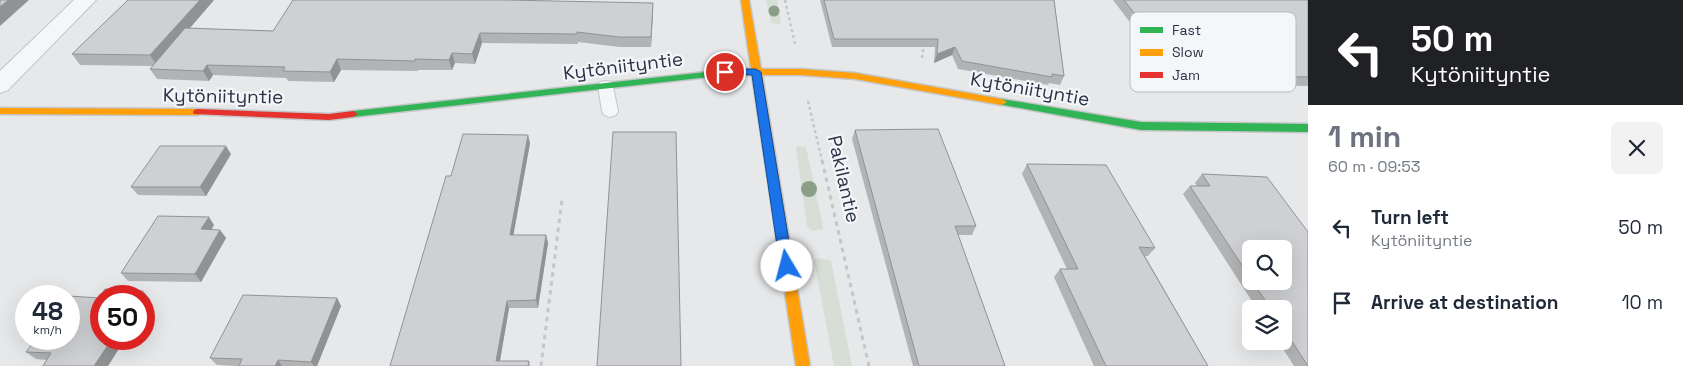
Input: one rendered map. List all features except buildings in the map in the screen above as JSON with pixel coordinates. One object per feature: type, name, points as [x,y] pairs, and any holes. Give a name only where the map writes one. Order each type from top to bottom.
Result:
[{"type":"street","points":[[0,85],[86,0]]},
{"type":"street","points":[[745,0],[803,366]]},
{"type":"street","name":"Kytöniityntie","points":[[0,111],[230,112],[329,117],[725,72],[801,72],[855,76],[1141,126],[1308,128]]},
{"type":"lane","points":[[606,86],[610,111]]},
{"type":"path","name":"Pakilantie","points":[[785,0],[869,366]]},
{"type":"path","points":[[918,88],[924,38]]},
{"type":"path","points":[[541,366],[562,200]]},
{"type":"shaded area","points":[[766,0],[777,0],[781,22],[779,24],[771,23]]},
{"type":"shaded area","points":[[796,147],[806,147],[823,229],[812,231],[807,226]]},
{"type":"shaded area","points":[[819,258],[831,261],[852,366],[834,366],[814,260]]},
{"type":"traffic: fast","points":[[353,114],[733,72]]},
{"type":"traffic: fast","points":[[1002,102],[1141,126],[1308,128]]},
{"type":"traffic: slow","points":[[745,0],[803,366]]},
{"type":"traffic: slow","points":[[733,72],[801,72],[855,76],[1002,102]]},
{"type":"traffic: slow","points":[[0,111],[198,112]]},
{"type":"traffic: jam","points":[[198,112],[329,117],[353,114]]},
{"type":"route","points":[[725,72],[756,72],[787,266]]}]
